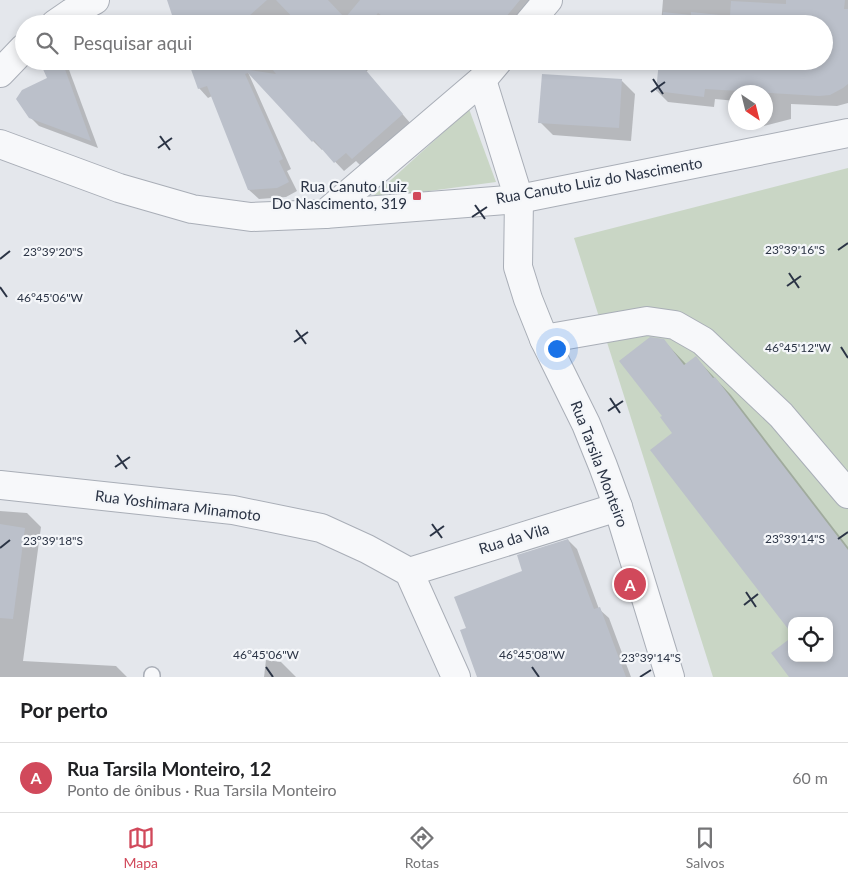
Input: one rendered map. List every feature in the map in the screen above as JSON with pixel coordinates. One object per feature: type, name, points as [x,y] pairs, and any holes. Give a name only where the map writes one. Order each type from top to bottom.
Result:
[{"type":"street","points":[[68,15],[95,0]]},
{"type":"street","points":[[536,15],[548,0]]},
{"type":"street","points":[[0,73],[15,57]]},
{"type":"street","points":[[325,214],[490,71]]},
{"type":"street","name":"Rua Tarsila Monteiro","points":[[490,71],[519,199],[518,267],[544,339],[586,424],[618,507],[670,677]]},
{"type":"street","name":"Rua Canuto Luiz do Nascimento","points":[[0,144],[119,188],[192,209],[251,217],[325,214],[519,199],[848,133]]},
{"type":"street","points":[[544,339],[647,321],[675,325],[704,341],[781,415],[848,494]]},
{"type":"street","name":"Rua Yoshimara Minamoto","points":[[0,485],[233,510],[321,528],[367,549],[409,572]]},
{"type":"street","name":"Rua da Vila","points":[[409,572],[618,507]]},
{"type":"street","points":[[409,572],[456,677]]},
{"type":"green space","points":[[469,109],[496,182],[370,199]]},
{"type":"green space","points":[[848,168],[848,677],[713,677],[574,238]]},
{"type":"building","points":[[167,0],[267,0],[250,15],[172,15]]},
{"type":"building","points":[[276,0],[328,0],[342,15],[290,15]]},
{"type":"building","points":[[360,0],[520,0],[508,15],[381,15],[378,13],[377,15],[348,15]]},
{"type":"building","points":[[786,0],[845,0],[844,9],[848,9],[848,84],[830,95],[819,96],[773,93],[773,85],[728,85],[728,90],[705,89],[704,97],[656,91],[658,70],[833,70],[833,15],[730,15],[731,1],[786,4]]},
{"type":"building","points":[[663,12],[691,15],[663,15]]},
{"type":"building","points":[[691,12],[720,15],[691,15]]},
{"type":"building","points":[[43,70],[65,70],[91,141],[29,118],[16,99],[22,90],[47,78]]},
{"type":"building","points":[[191,70],[248,70],[276,74],[273,70],[366,70],[403,114],[352,159],[346,153],[334,163],[248,73],[245,74],[283,159],[279,161],[289,182],[277,188],[248,190],[207,86],[198,89]]},
{"type":"building","points":[[542,74],[622,79],[619,128],[538,123]]},
{"type":"building","points":[[650,337],[664,339],[684,365],[696,356],[713,378],[715,377],[848,550],[848,677],[789,677],[771,653],[788,640],[788,662],[833,662],[833,617],[788,617],[788,629],[650,450],[672,433],[660,417],[662,416],[619,361]]},
{"type":"building","points":[[0,524],[25,528],[13,619],[0,618]]},
{"type":"building","points":[[568,539],[594,609],[600,607],[626,677],[477,677],[460,630],[466,628],[454,597],[522,571],[517,555]]},
{"type":"place","name":"Rua Canuto Luiz Do Nascimento, 319","points":[[417,196]]},
{"type":"place","name":"Rua Tarsila Monteiro, 12","points":[[630,584]]}]
